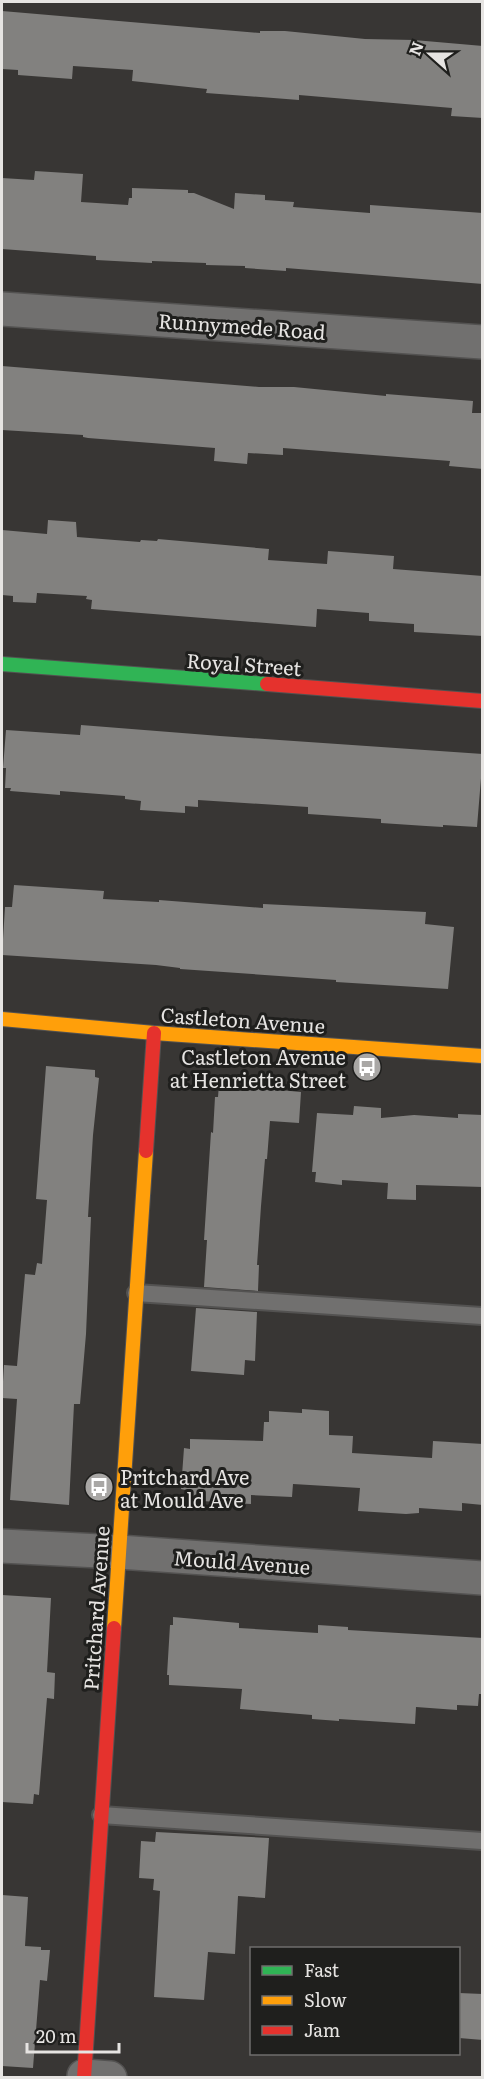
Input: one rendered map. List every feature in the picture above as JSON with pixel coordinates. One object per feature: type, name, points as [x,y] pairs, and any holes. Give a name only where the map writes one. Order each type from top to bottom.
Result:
[{"type":"street","name":"Runnymede Road","points":[[2,309],[483,342]]},
{"type":"street","name":"Royal Street","points":[[2,664],[483,701]]},
{"type":"street","name":"Castleton Avenue","points":[[2,1019],[154,1033],[483,1056]]},
{"type":"street","name":"Pritchard Avenue","points":[[93,2077],[101,1815],[154,1033]]},
{"type":"street","name":"Mould Avenue","points":[[2,1546],[483,1578]]},
{"type":"lane","points":[[136,1293],[483,1316]]},
{"type":"lane","points":[[101,1815],[483,1841]]},
{"type":"building","points":[[2,11],[260,33],[260,31],[285,31],[365,39],[414,40],[483,46],[483,118],[451,116],[452,108],[299,95],[299,100],[206,93],[207,89],[132,81],[133,70],[73,66],[72,79],[18,75],[18,70],[2,69]]},
{"type":"building","points":[[35,171],[83,174],[81,202],[128,205],[129,198],[132,198],[132,188],[188,190],[188,193],[194,193],[234,209],[235,193],[265,195],[265,200],[294,202],[293,207],[370,213],[370,205],[483,213],[483,284],[286,268],[286,271],[245,268],[245,266],[206,265],[206,263],[96,260],[96,256],[2,249],[2,178],[34,180]]},
{"type":"building","points":[[2,366],[259,387],[294,387],[473,401],[472,413],[483,413],[483,469],[449,466],[450,461],[283,448],[283,455],[248,453],[247,464],[214,461],[215,448],[88,438],[83,435],[2,430]]},
{"type":"building","points":[[48,520],[76,522],[77,537],[140,542],[141,540],[157,541],[158,539],[269,549],[268,560],[327,564],[328,551],[394,556],[393,569],[483,576],[483,636],[414,632],[414,624],[369,621],[369,613],[317,609],[316,627],[91,609],[92,600],[86,599],[87,596],[37,593],[36,603],[13,602],[13,596],[2,595],[2,530],[47,534]]},
{"type":"building","points":[[81,725],[483,754],[477,827],[381,823],[381,819],[308,814],[308,807],[198,800],[198,807],[185,806],[185,813],[140,810],[141,801],[125,799],[125,796],[60,791],[60,795],[10,791],[11,788],[5,788],[6,768],[3,768],[6,730],[80,735]]},
{"type":"building","points":[[14,885],[104,891],[103,899],[159,902],[159,900],[263,908],[263,904],[426,912],[425,924],[454,927],[448,989],[2,955],[5,907],[12,907]]},
{"type":"building","points":[[46,1066],[95,1070],[95,1077],[99,1078],[88,1217],[91,1217],[86,1334],[80,1404],[74,1404],[69,1505],[10,1500],[17,1399],[2,1398],[4,1365],[17,1366],[25,1274],[35,1275],[37,1263],[42,1264],[47,1200],[36,1199]]},
{"type":"building","points":[[219,1084],[301,1092],[299,1123],[270,1121],[261,1206],[257,1265],[259,1265],[258,1291],[204,1287],[207,1240],[204,1240],[211,1132],[213,1133],[215,1097],[218,1097]]},
{"type":"building","points":[[354,1106],[381,1108],[381,1118],[414,1115],[458,1118],[458,1114],[483,1115],[483,1187],[416,1185],[416,1200],[387,1199],[388,1183],[342,1180],[342,1185],[315,1182],[316,1172],[312,1172],[317,1113],[353,1115]]},
{"type":"building","points":[[196,1308],[257,1312],[255,1361],[245,1360],[244,1375],[191,1371]]},
{"type":"building","points":[[302,1409],[329,1411],[329,1435],[353,1436],[352,1453],[432,1458],[433,1441],[483,1444],[483,1505],[462,1503],[462,1511],[419,1508],[419,1513],[406,1514],[358,1511],[360,1488],[293,1484],[292,1497],[251,1495],[251,1504],[185,1500],[186,1490],[181,1489],[184,1448],[190,1449],[190,1439],[263,1441],[264,1422],[269,1422],[269,1411],[302,1413]]},
{"type":"building","points":[[2,1595],[51,1598],[47,1672],[55,1673],[54,1699],[47,1698],[39,1795],[34,1794],[33,1804],[2,1802]]},
{"type":"building","points":[[173,1617],[239,1623],[239,1628],[318,1633],[318,1625],[348,1627],[348,1630],[483,1638],[483,1694],[479,1694],[478,1706],[457,1705],[457,1710],[416,1707],[415,1724],[312,1719],[312,1715],[240,1709],[242,1689],[169,1685],[169,1675],[167,1675],[170,1625],[173,1625]]},
{"type":"building","points":[[156,1832],[269,1838],[265,1898],[238,1896],[235,1954],[208,1952],[204,2000],[154,1997],[160,1891],[153,1890],[154,1879],[139,1878],[141,1841],[155,1842]]},
{"type":"building","points":[[2,1895],[28,1897],[25,1946],[50,1950],[47,1981],[40,1980],[33,2068],[2,2066]]},
{"type":"building","points":[[460,1993],[483,1994],[483,2040],[460,2038]]},
{"type":"traffic: fast","points":[[2,664],[267,684]]},
{"type":"traffic: slow","points":[[2,1019],[154,1033],[482,1056]]},
{"type":"traffic: slow","points":[[114,1628],[146,1151]]},
{"type":"traffic: jam","points":[[267,684],[482,701]]},
{"type":"traffic: jam","points":[[146,1151],[154,1033]]},
{"type":"traffic: jam","points":[[84,2078],[114,1628]]},
{"type":"place","name":"Castleton Avenue at Henrietta Street","points":[[367,1067]]},
{"type":"place","name":"Pritchard Ave at Mould Ave","points":[[99,1487]]}]
